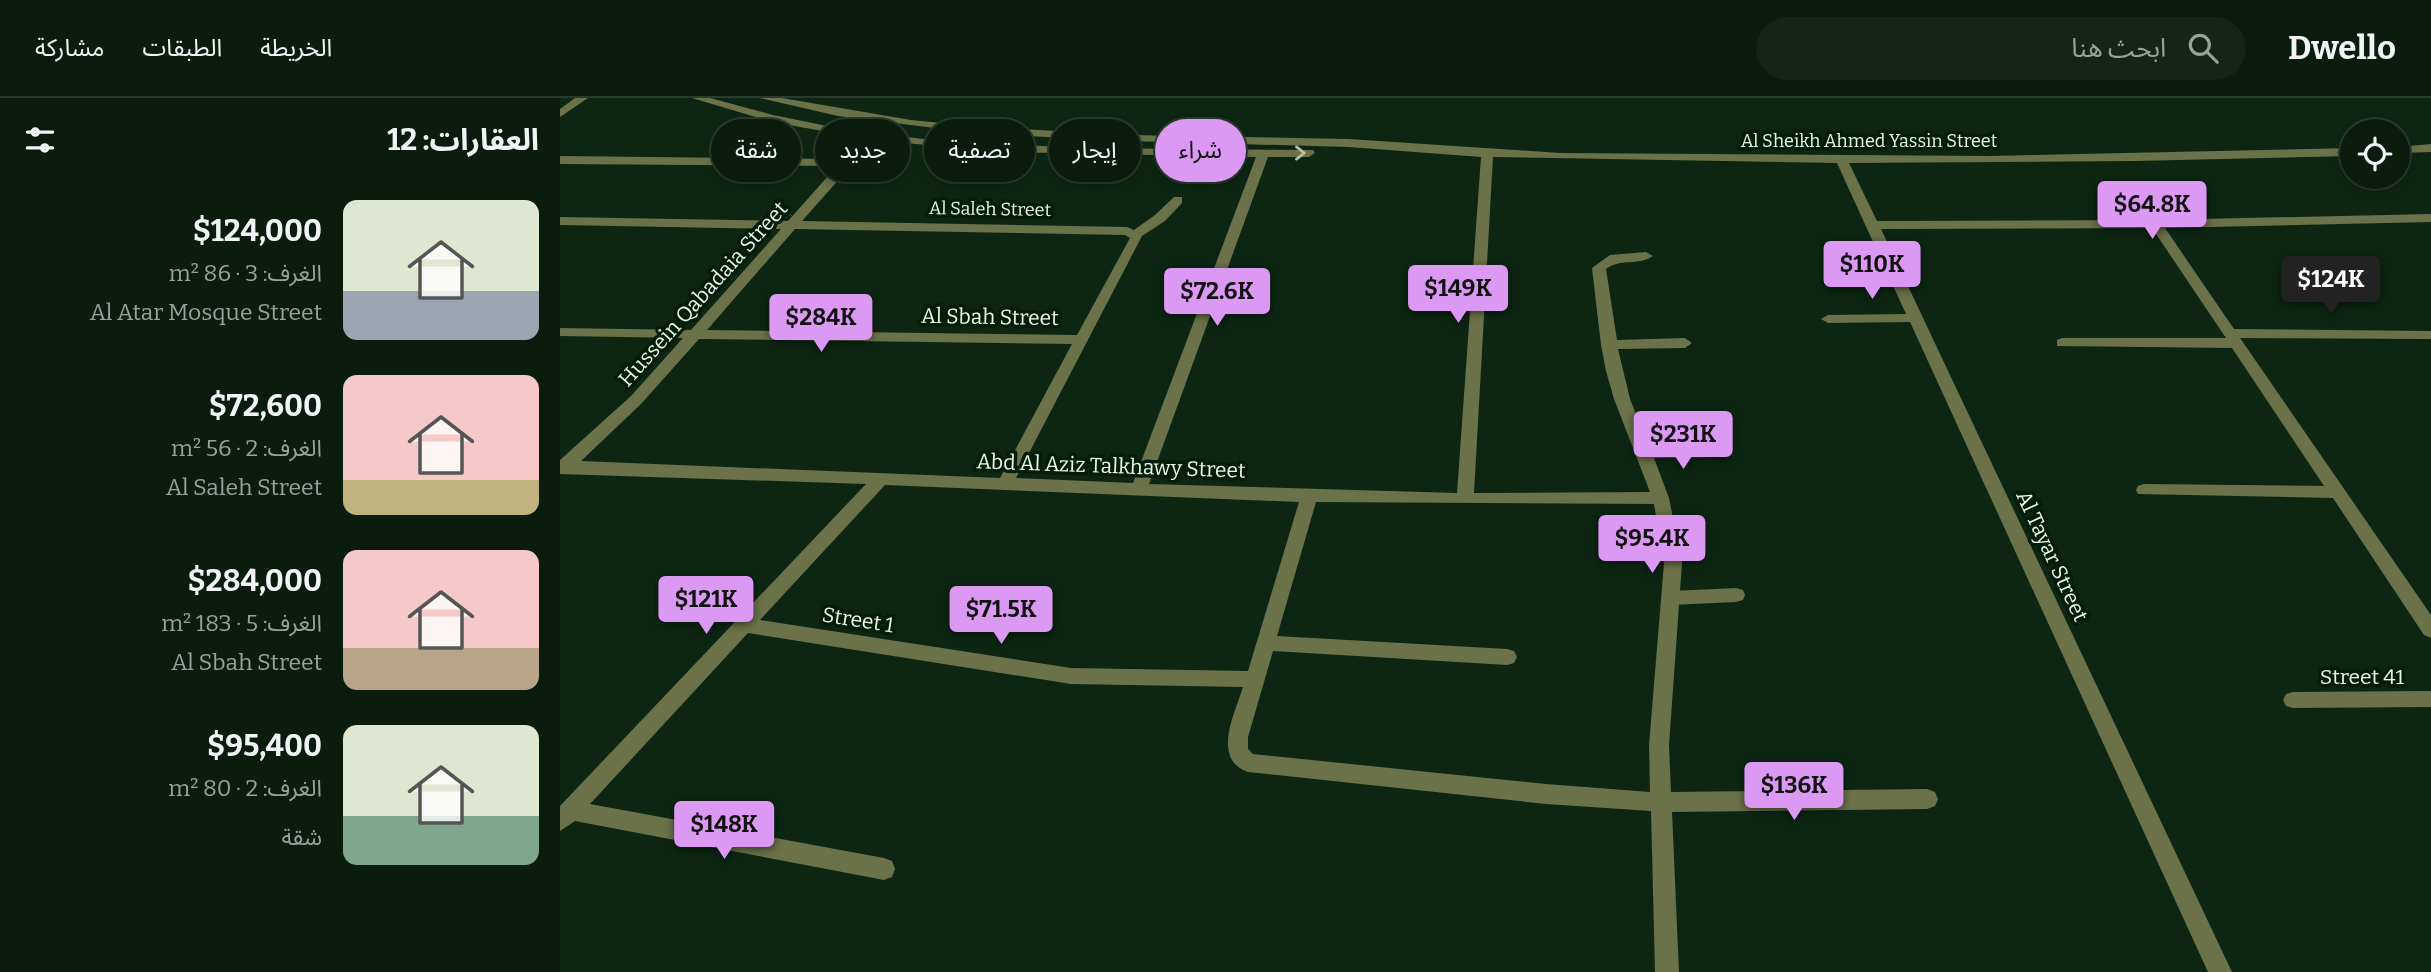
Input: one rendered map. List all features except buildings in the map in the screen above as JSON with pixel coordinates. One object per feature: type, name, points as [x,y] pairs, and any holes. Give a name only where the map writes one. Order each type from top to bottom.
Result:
[{"type":"street","points":[[560,114],[582,98]]},
{"type":"street","name":"Al Sheikh Ahmed Yassin Street","points":[[698,98],[776,120],[815,127]]},
{"type":"street","name":"Al Sheikh Ahmed Yassin Street","points":[[766,98],[855,117],[964,131],[1349,143],[1386,149],[1487,153],[1842,160],[2138,158],[2340,152]]},
{"type":"street","name":"Al Sheikh Ahmed Yassin Street","points":[[910,141],[993,148],[1263,153],[1342,153],[1386,149]]},
{"type":"street","points":[[2410,149],[2431,148]]},
{"type":"street","points":[[1138,491],[1263,153]]},
{"type":"street","points":[[1465,499],[1487,153]]},
{"type":"street","points":[[560,160],[815,163]]},
{"type":"street","name":"Al Tayar Street","points":[[1842,160],[2220,972]]},
{"type":"street","name":"Hussein Qabadaia Street","points":[[562,468],[614,423],[830,182]]},
{"type":"street","points":[[1004,485],[1137,238],[1135,235],[1160,218],[1178,200]]},
{"type":"street","points":[[1873,225],[2156,224],[2431,218]]},
{"type":"street","name":"Al Saleh Street","points":[[560,221],[794,223],[1127,232],[1135,235]]},
{"type":"street","points":[[2156,224],[2431,630]]},
{"type":"street","points":[[1646,256],[1610,259],[1599,268],[1608,345],[1622,399],[1661,498],[1672,563],[1661,692],[1660,802],[1667,972]]},
{"type":"street","points":[[1828,319],[1916,318]]},
{"type":"street","name":"Al Sbah Street","points":[[560,332],[1083,340]]},
{"type":"street","points":[[2062,343],[2431,335]]},
{"type":"street","points":[[1608,345],[1685,343]]},
{"type":"street","points":[[1644,453],[1721,452]]},
{"type":"street","name":"Abd Al Aziz Talkhawy Street","points":[[562,468],[1309,496],[1465,499],[1661,498]]},
{"type":"street","points":[[566,816],[882,478]]},
{"type":"street","points":[[2144,490],[2338,492]]},
{"type":"street","points":[[1309,496],[1237,745],[1242,758],[1255,766],[1546,794],[1660,802],[1927,799]]},
{"type":"street","points":[[1671,598],[1736,595]]},
{"type":"street","name":"Street 1","points":[[745,625],[1071,676],[1256,679]]},
{"type":"street","points":[[1266,643],[1507,657]]},
{"type":"street","name":"Street 41","points":[[2293,700],[2431,699]]},
{"type":"street","points":[[566,816],[884,869]]}]
